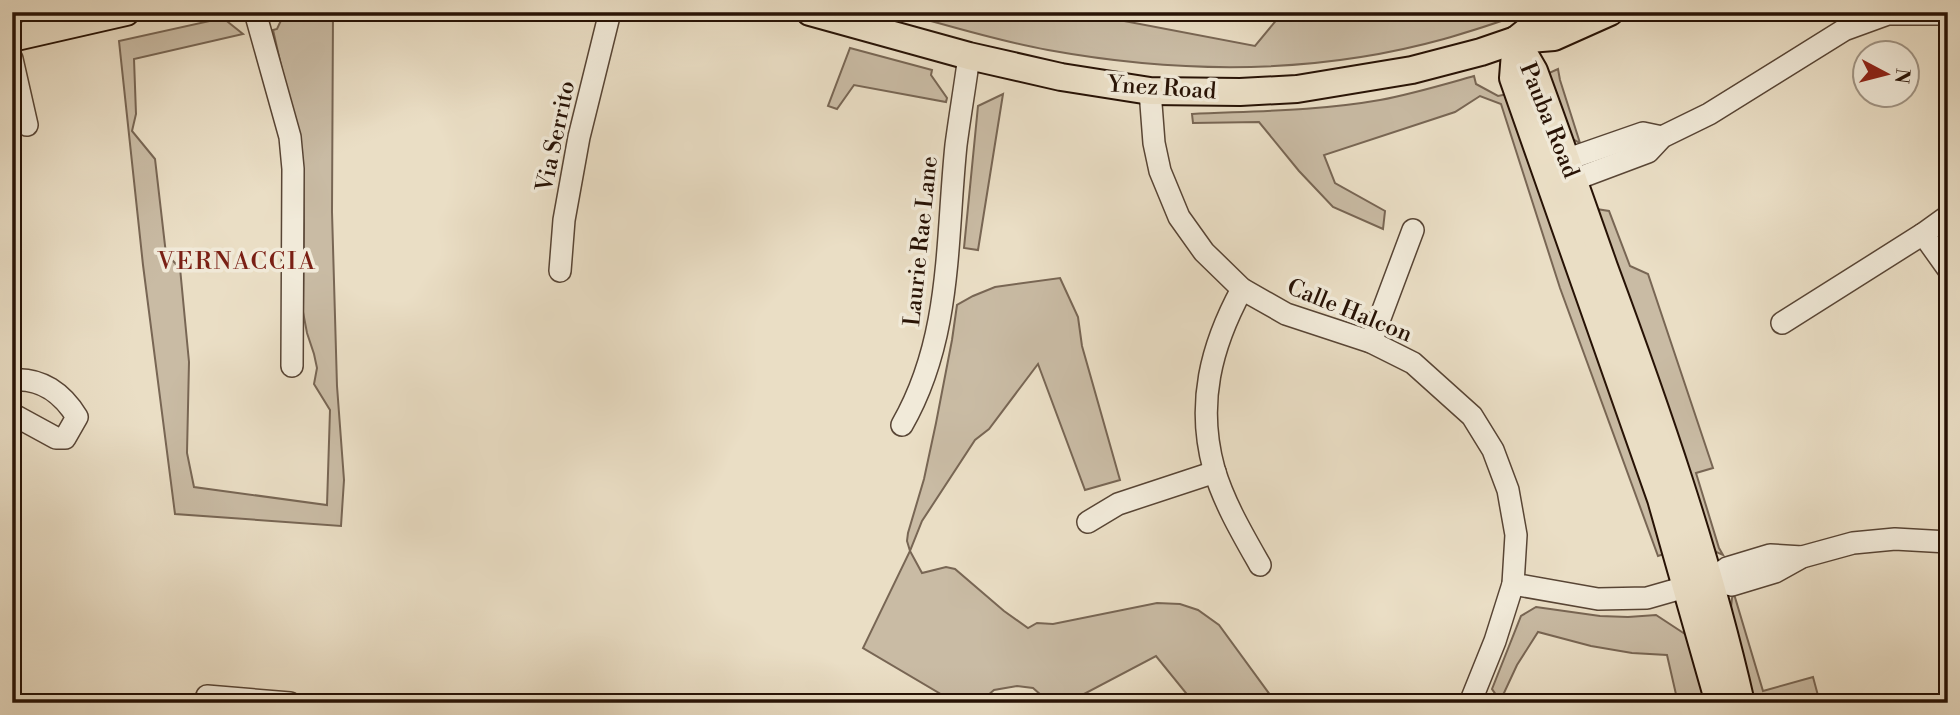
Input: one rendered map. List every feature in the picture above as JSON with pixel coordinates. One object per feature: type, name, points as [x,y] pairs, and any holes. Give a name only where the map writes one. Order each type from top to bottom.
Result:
[{"type":"main road","points":[[12,38],[126,12]]},
{"type":"main road","name":"Ynez Road","points":[[810,12],[969,56],[1061,77],[1150,91],[1240,92],[1297,89],[1412,70],[1516,40],[1554,37],[1618,17]]},
{"type":"main road","name":"Ynez Road","points":[[1516,40],[1546,16],[1556,12]]},
{"type":"main road","name":"Pauba Road","points":[[1516,40],[1513,78],[1559,174],[1645,377],[1677,472],[1719,703]]},
{"type":"main road","name":"Pauba Road","points":[[1699,584],[1741,703]]},
{"type":"street","points":[[255,12],[290,137],[292,366]]},
{"type":"street","name":"Via Serrito","points":[[560,271],[564,220],[579,137],[610,12]]},
{"type":"street","points":[[1559,174],[1648,152],[1662,137],[1709,114],[1844,30],[1888,14],[1948,14]]},
{"type":"street","name":"Laurie Rae Lane","points":[[902,425],[924,382],[937,340],[969,56]]},
{"type":"street","points":[[12,59],[27,125]]},
{"type":"street","name":"Calle Halcon","points":[[1150,91],[1154,143],[1160,171],[1179,217],[1205,252],[1242,289],[1286,314],[1371,342],[1413,363],[1472,416],[1493,450],[1508,490],[1516,536],[1513,584],[1495,641],[1469,703]]},
{"type":"street","points":[[1782,324],[1948,216]]},
{"type":"street","points":[[1371,342],[1413,230]]},
{"type":"street","points":[[1923,234],[1948,270]]},
{"type":"street","points":[[1242,289],[1215,347],[1208,379],[1205,420],[1215,472],[1238,525],[1260,565]]},
{"type":"street","points":[[12,380],[19,379],[48,386],[68,403],[77,418],[65,438],[56,438],[12,414]]},
{"type":"street","points":[[1088,522],[1118,504],[1215,472]]},
{"type":"street","points":[[1513,584],[1598,599],[1647,598],[1699,584],[1732,585],[1775,572],[1802,557],[1853,543],[1895,539],[1948,542]]},
{"type":"street","points":[[206,696],[290,703]]},
{"type":"path","points":[[1618,17],[1641,12]]},
{"type":"shaded area","points":[[285,12],[333,12],[332,212],[337,386],[344,480],[341,526],[175,514],[143,265],[119,41],[223,18],[243,34],[134,59],[136,114],[132,131],[155,159],[166,254],[180,268],[189,362],[187,453],[194,487],[327,505],[330,410],[314,384],[317,368],[303,312],[303,163],[273,30],[277,29]]},
{"type":"shaded area","points":[[898,12],[1077,12],[1255,46],[1283,12],[1525,12],[1444,39],[1395,51],[1296,65],[1197,67],[1098,58],[1048,50]]},
{"type":"shaded area","points":[[850,48],[932,70],[931,75],[947,98],[946,102],[854,85],[837,109],[828,106]]},
{"type":"shaded area","points":[[1558,69],[1580,143],[1572,139],[1554,92],[1549,73]]},
{"type":"shaded area","points":[[1474,76],[1476,84],[1498,96],[1508,94],[1667,553],[1658,556],[1560,288],[1501,104],[1480,96],[1455,112],[1324,155],[1335,183],[1385,211],[1383,229],[1333,207],[1259,122],[1193,123],[1192,114],[1357,104],[1404,95]]},
{"type":"shaded area","points":[[1003,94],[978,250],[964,248],[978,106]]},
{"type":"shaded area","points":[[1590,208],[1609,211],[1630,266],[1648,274],[1713,468],[1696,473],[1723,555],[1710,545]]},
{"type":"shaded area","points":[[1060,278],[1078,317],[1082,346],[1120,480],[1085,490],[1038,364],[989,429],[975,440],[922,521],[910,551],[908,533],[924,479],[957,305],[995,287]]},
{"type":"shaded area","points":[[910,551],[922,573],[946,567],[955,569],[1028,628],[1037,623],[1053,624],[1157,603],[1180,604],[1198,610],[1219,625],[1276,703],[1194,703],[1156,656],[1067,703],[1050,703],[1033,688],[1017,686],[994,690],[979,703],[956,703],[863,648]]},
{"type":"shaded area","points":[[1734,594],[1763,691],[1813,677],[1820,703],[1753,703],[1731,608]]},
{"type":"shaded area","points":[[1536,607],[1600,616],[1656,615],[1685,634],[1690,633],[1708,703],[1678,703],[1667,655],[1632,653],[1591,646],[1538,632],[1499,699],[1492,689],[1521,616]]},
{"type":"district","name":"VERNACCIA","points":[[237,261]]}]
